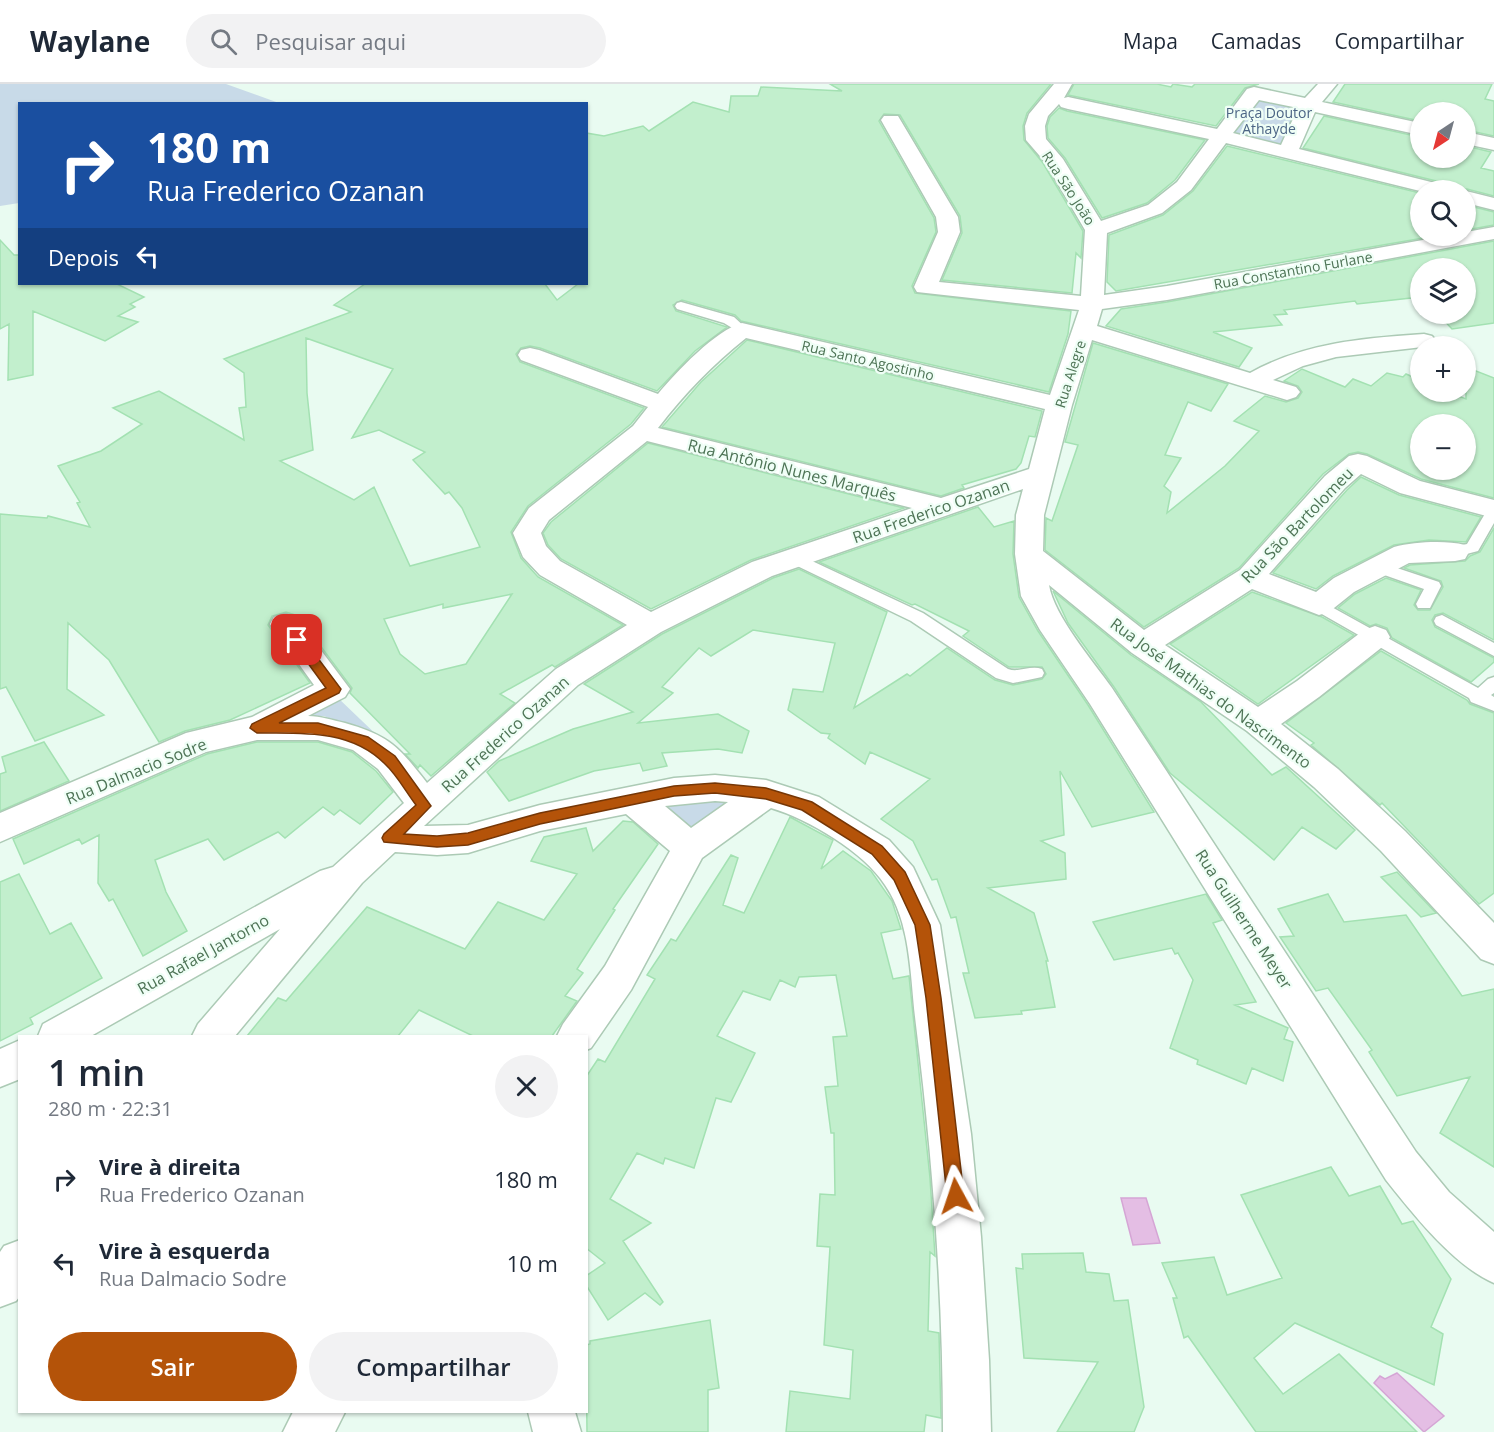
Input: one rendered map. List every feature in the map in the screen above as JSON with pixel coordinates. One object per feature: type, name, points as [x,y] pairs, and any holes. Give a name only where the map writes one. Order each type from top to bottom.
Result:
[{"type":"street","points":[[1278,151],[1308,106],[1328,84]]},
{"type":"street","points":[[1096,230],[1155,209],[1184,186],[1222,138],[1252,88],[1308,106],[1410,127]]},
{"type":"street","name":"Rua São João","points":[[1066,93],[1062,89],[1038,114],[1035,126],[1036,140],[1053,159],[1096,230],[1092,304]]},
{"type":"street","points":[[1066,93],[1222,138],[1410,183]]},
{"type":"street","name":"Rua Constantino Furlane","points":[[891,120],[947,217],[950,232],[925,287],[1092,304],[1167,293],[1494,233]]},
{"type":"street","points":[[1476,140],[1494,144]]},
{"type":"street","points":[[1476,200],[1494,204]]},
{"type":"street","name":"Rua Alegre","points":[[1041,474],[1059,405],[1092,304]]},
{"type":"street","points":[[650,625],[550,568],[532,550],[527,532],[539,514],[642,432],[663,404],[709,355],[742,330]]},
{"type":"street","name":"Rua Santo Agostinho","points":[[742,330],[1059,405]]},
{"type":"street","points":[[1084,330],[1287,392]]},
{"type":"street","points":[[1253,381],[1298,358],[1333,349],[1410,342]]},
{"type":"street","points":[[530,355],[663,404]]},
{"type":"street","name":"Rua Antônio Nunes Marquês","points":[[642,432],[941,507]]},
{"type":"street","name":"Rua São Bartolomeu","points":[[1143,645],[1250,578],[1335,482],[1358,462],[1410,487],[1494,509]]},
{"type":"street","points":[[1029,554],[1030,515],[1041,474]]},
{"type":"street","name":"Rua Frederico Ozanan","points":[[213,1035],[349,873],[567,677],[650,625],[762,569],[1041,474]]},
{"type":"street","points":[[1250,578],[1319,605],[1344,585],[1404,554],[1455,552]]},
{"type":"street","name":"Rua José Mathias do Nascimento","points":[[1029,554],[1143,645],[1258,723],[1326,778],[1393,841],[1494,948]]},
{"type":"street","name":"Rua Guilherme Meyer","points":[[1029,554],[1036,596],[1050,623],[1101,696],[1401,1166],[1434,1207],[1494,1261]]},
{"type":"street","points":[[257,728],[334,689],[285,624]]},
{"type":"street","points":[[1258,723],[1308,689],[1375,638]]},
{"type":"street","name":"Rua Dalmacio Sodre","points":[[0,828],[198,742],[257,728],[318,728],[364,741],[390,760],[424,806]]},
{"type":"street","points":[[390,838],[437,841],[468,839],[540,818],[674,791],[715,788],[766,794],[807,806],[877,850],[900,877],[922,925],[950,1134],[966,1360],[967,1432]]},
{"type":"street","points":[[578,1035],[618,978],[690,848],[766,794]]},
{"type":"street","points":[[631,800],[654,816],[690,848]]},
{"type":"street","name":"Rua Rafael Jantorno","points":[[59,1035],[349,873]]},
{"type":"street","points":[[0,1069],[18,1059]]},
{"type":"street","points":[[0,1285],[18,1264]]},
{"type":"street","points":[[307,1432],[320,1413]]},
{"type":"street","points":[[552,1413],[556,1432]]},
{"type":"lane","name":"Rua Santo Agostinho","points":[[681,306],[729,320],[742,330]]},
{"type":"lane","points":[[1455,552],[1473,547],[1494,509]]},
{"type":"lane","points":[[795,558],[917,617],[1002,675],[1036,673]]},
{"type":"lane","points":[[1379,567],[1433,586],[1424,604]]},
{"type":"lane","points":[[1319,605],[1412,657],[1478,698],[1494,705]]},
{"type":"lane","points":[[1442,621],[1494,650]]},
{"type":"lane","points":[[1478,698],[1494,683]]},
{"type":"green space","points":[[0,84],[226,84],[276,102],[18,102],[18,203],[0,206]]},
{"type":"green space","name":"Praça Doutor Athayde","points":[[1257,95],[1305,107],[1283,146],[1232,133]]},
{"type":"green space","points":[[337,697],[383,741],[324,716],[290,717]]},
{"type":"green space","points":[[742,800],[694,835],[657,802]]},
{"type":"shaded area","points":[[1121,1198],[1146,1198],[1160,1243],[1133,1245]]},
{"type":"shaded area","points":[[1397,1373],[1444,1416],[1424,1432],[1374,1383],[1380,1376],[1385,1379]]},
{"type":"building","points":[[830,84],[1051,84],[1027,113],[1023,126],[1024,140],[1043,163],[1083,231],[1081,258],[1076,253],[1072,293],[942,280],[962,233],[960,216],[900,115],[884,114],[879,121],[934,218],[936,232],[912,286],[915,293],[1071,311],[1068,334],[1049,392],[741,321],[735,315],[682,300],[673,305],[676,311],[727,327],[695,351],[657,391],[540,348],[530,346],[521,348],[516,354],[520,362],[644,408],[631,424],[528,506],[511,532],[521,558],[538,577],[623,625],[555,667],[552,665],[500,694],[515,703],[431,776],[420,765],[418,768],[405,754],[410,754],[350,693],[352,688],[298,616],[286,612],[272,616],[268,625],[310,683],[230,720],[185,731],[159,742],[109,660],[68,623],[67,689],[104,715],[35,741],[6,687],[0,689],[0,514],[47,518],[48,516],[90,527],[77,503],[80,502],[58,466],[101,451],[142,424],[113,408],[159,391],[244,440],[239,408],[246,407],[244,373],[224,359],[351,312],[334,305],[364,285],[546,285],[557,300],[577,285],[588,285],[588,133],[604,136],[643,126],[649,131],[693,102],[729,112],[731,96],[758,96],[761,87],[842,91]],"holes":[[[306,338],[393,369],[352,438],[379,430],[425,452],[413,460],[445,494],[449,492],[462,508],[480,547],[410,566],[374,487],[354,500],[280,461],[313,450],[307,393]],[[512,594],[466,664],[425,674],[400,654],[384,619],[443,604],[443,608]]]},
{"type":"building","points":[[1074,84],[1157,84],[1171,87],[1173,84],[1192,87],[1195,84],[1259,84],[1245,88],[1216,126],[1068,95]]},
{"type":"building","points":[[1345,84],[1492,84],[1485,99],[1494,101],[1494,136],[1476,132],[1476,102],[1410,102],[1410,119],[1333,102]]},
{"type":"building","points":[[1059,108],[1205,140],[1175,180],[1147,203],[1102,218],[1065,158],[1048,138],[1047,126],[1050,117]]},
{"type":"building","points":[[1324,116],[1410,135],[1410,168],[1476,168],[1476,148],[1491,152],[1481,168],[1494,171],[1494,196],[1476,191],[1476,180],[1432,180],[1303,148]]},
{"type":"building","points":[[1227,146],[1410,191],[1410,240],[1116,291],[1107,282],[1109,235],[1163,215],[1193,191]]},
{"type":"building","points":[[1476,208],[1494,212],[1494,225],[1476,228]]},
{"type":"building","points":[[0,240],[14,255],[18,255],[18,285],[119,285],[144,297],[130,304],[135,307],[118,316],[138,322],[105,341],[33,311],[33,375],[8,380],[9,324],[0,329]]},
{"type":"building","points":[[1494,241],[1494,323],[1452,329],[1447,324],[1476,324],[1476,258],[1410,258],[1410,298],[1357,304],[1355,301],[1284,310],[1287,314],[1274,315],[1282,325],[1213,332],[1252,348],[1239,367],[1106,326],[1121,309]]},
{"type":"building","points":[[747,340],[1042,411],[1035,437],[1029,436],[1021,463],[1016,469],[962,485],[964,488],[941,496],[662,427],[701,382]]},
{"type":"building","points":[[1093,343],[1228,384],[1211,411],[1188,402],[1165,455],[1181,458],[1164,486],[1171,492],[1167,513],[1225,466],[1259,431],[1234,421],[1265,396],[1286,402],[1298,398],[1302,392],[1298,386],[1284,381],[1302,369],[1345,387],[1353,379],[1371,386],[1387,373],[1403,377],[1406,374],[1410,376],[1410,402],[1476,402],[1476,371],[1494,378],[1494,498],[1425,480],[1476,480],[1476,414],[1410,414],[1410,474],[1367,454],[1358,452],[1349,454],[1323,474],[1239,568],[1144,627],[1045,550],[1046,518],[1052,521],[1078,445],[1065,442]]},
{"type":"building","points":[[648,443],[904,508],[751,560],[651,609],[561,559],[548,545],[543,533],[551,522]]},
{"type":"building","points":[[1361,477],[1399,495],[1481,517],[1466,542],[1429,540],[1394,545],[1333,576],[1316,589],[1273,573],[1347,490]]},
{"type":"building","points":[[978,507],[994,527],[1014,521],[1013,554],[1019,597],[1038,631],[1088,705],[1154,812],[1092,827],[1060,771],[1064,835],[1041,841],[1065,853],[1066,879],[988,888],[1034,913],[1048,961],[1046,961],[1055,1007],[1021,1011],[1022,1014],[975,1018],[963,973],[969,973],[956,917],[951,918],[937,879],[932,880],[913,841],[881,819],[930,779],[870,752],[865,764],[828,738],[830,734],[821,733],[788,710],[793,689],[823,692],[835,643],[753,630],[711,656],[699,648],[662,687],[673,693],[638,723],[718,714],[749,731],[742,753],[718,749],[662,753],[667,766],[643,771],[640,763],[594,771],[509,801],[487,772],[499,761],[573,729],[633,712],[584,684],[662,634],[773,578],[799,569],[887,612],[854,708],[907,674],[910,676],[947,648],[995,680],[1013,685],[1042,679],[1046,674],[1042,667],[1009,667],[963,636],[969,631],[915,604],[912,605],[819,562]]},
{"type":"building","points":[[1494,528],[1494,640],[1443,613],[1435,615],[1432,620],[1435,627],[1494,658],[1494,662],[1471,682],[1392,638],[1387,628],[1376,624],[1370,626],[1338,608],[1355,594],[1386,578],[1421,590],[1414,605],[1418,610],[1430,610],[1443,587],[1441,581],[1404,568],[1410,565],[1465,561],[1480,552]]},
{"type":"building","points":[[1053,591],[1131,655],[1201,702],[1272,775],[1286,767],[1355,830],[1336,849],[1302,827],[1274,860],[1170,773],[1114,687],[1068,623]]},
{"type":"building","points":[[1252,592],[1322,617],[1354,635],[1258,704],[1170,644]]},
{"type":"building","points":[[1381,651],[1467,700],[1470,704],[1494,713],[1494,893],[1479,904],[1382,803],[1380,805],[1311,745],[1314,743],[1286,723]]},
{"type":"building","points":[[44,742],[69,781],[0,811],[0,774],[6,772],[2,757]]},
{"type":"building","points":[[257,742],[318,742],[352,752],[376,771],[393,792],[360,824],[340,810],[334,815],[323,807],[285,838],[278,832],[224,860],[208,839],[155,860],[166,892],[187,931],[143,956],[113,899],[109,901],[98,883],[99,835],[82,844],[79,839],[24,864],[13,839],[207,754]]},
{"type":"building","points":[[790,817],[833,840],[821,869],[843,851],[871,871],[892,901],[901,929],[881,933],[893,979],[909,976],[930,1178],[935,1256],[930,1252],[928,1331],[939,1333],[941,1418],[926,1415],[924,1432],[786,1432],[790,1391],[850,1399],[853,1350],[824,1345],[830,1247],[817,1246],[820,1194],[835,1195],[834,1133],[831,1133],[825,1087],[838,1086],[833,1037],[847,1036],[836,975],[799,977],[795,987],[780,980],[770,1000],[743,991],[717,1036],[755,1053],[731,1102],[716,1098],[694,1168],[665,1158],[663,1164],[637,1153],[610,1199],[651,1223],[623,1241],[663,1302],[660,1305],[645,1293],[608,1320],[588,1288],[588,1275],[605,1263],[588,1250],[588,1074],[598,1059],[605,1062],[655,979],[647,975],[671,939],[676,941],[731,855],[738,858],[723,905],[744,913]]},
{"type":"building","points":[[623,821],[633,822],[658,844],[613,909],[615,910],[577,969],[583,973],[565,996],[577,1001],[553,1035],[471,1035],[419,1010],[399,1035],[248,1035],[278,998],[286,1001],[367,907],[465,949],[498,902],[544,920],[577,874],[531,861],[544,837],[586,828],[593,851]]},
{"type":"building","points":[[1397,872],[1436,913],[1421,917],[1381,877]]},
{"type":"building","points":[[19,874],[50,934],[71,923],[102,978],[30,1018],[33,1024],[0,1041],[0,882]]},
{"type":"building","points":[[1206,894],[1222,920],[1213,923],[1256,1002],[1235,1005],[1288,1028],[1284,1039],[1293,1042],[1283,1081],[1252,1068],[1246,1084],[1197,1064],[1198,1060],[1170,1048],[1193,980],[1178,953],[1175,954],[1172,948],[1114,960],[1093,922]]},
{"type":"building","points":[[1328,894],[1344,922],[1406,915],[1462,996],[1494,989],[1494,1167],[1440,1133],[1470,1077],[1397,1096],[1369,1052],[1372,1050],[1328,988],[1316,991],[1280,937],[1294,936],[1278,909]]},
{"type":"building","points":[[1331,1167],[1349,1196],[1380,1186],[1402,1224],[1413,1221],[1451,1279],[1431,1327],[1443,1334],[1434,1385],[1295,1323],[1254,1358],[1283,1394],[1339,1354],[1417,1432],[1256,1432],[1188,1336],[1184,1338],[1173,1298],[1177,1298],[1162,1263],[1214,1257],[1227,1295],[1282,1278],[1241,1195]]},
{"type":"building","points":[[1083,1253],[1086,1272],[1109,1274],[1114,1301],[1128,1300],[1144,1407],[1134,1432],[1057,1432],[1098,1362],[1024,1358],[1016,1268],[1023,1269],[1022,1254]]},
{"type":"building","points":[[710,1320],[719,1388],[708,1390],[708,1432],[587,1432],[588,1344],[590,1341]]},
{"type":"route","points":[[297,640],[334,689],[257,728],[318,728],[364,741],[390,760],[424,806],[390,838],[437,841],[468,839],[540,818],[674,791],[715,788],[766,794],[807,806],[877,850],[900,877],[922,925],[934,998],[956,1196]]}]
